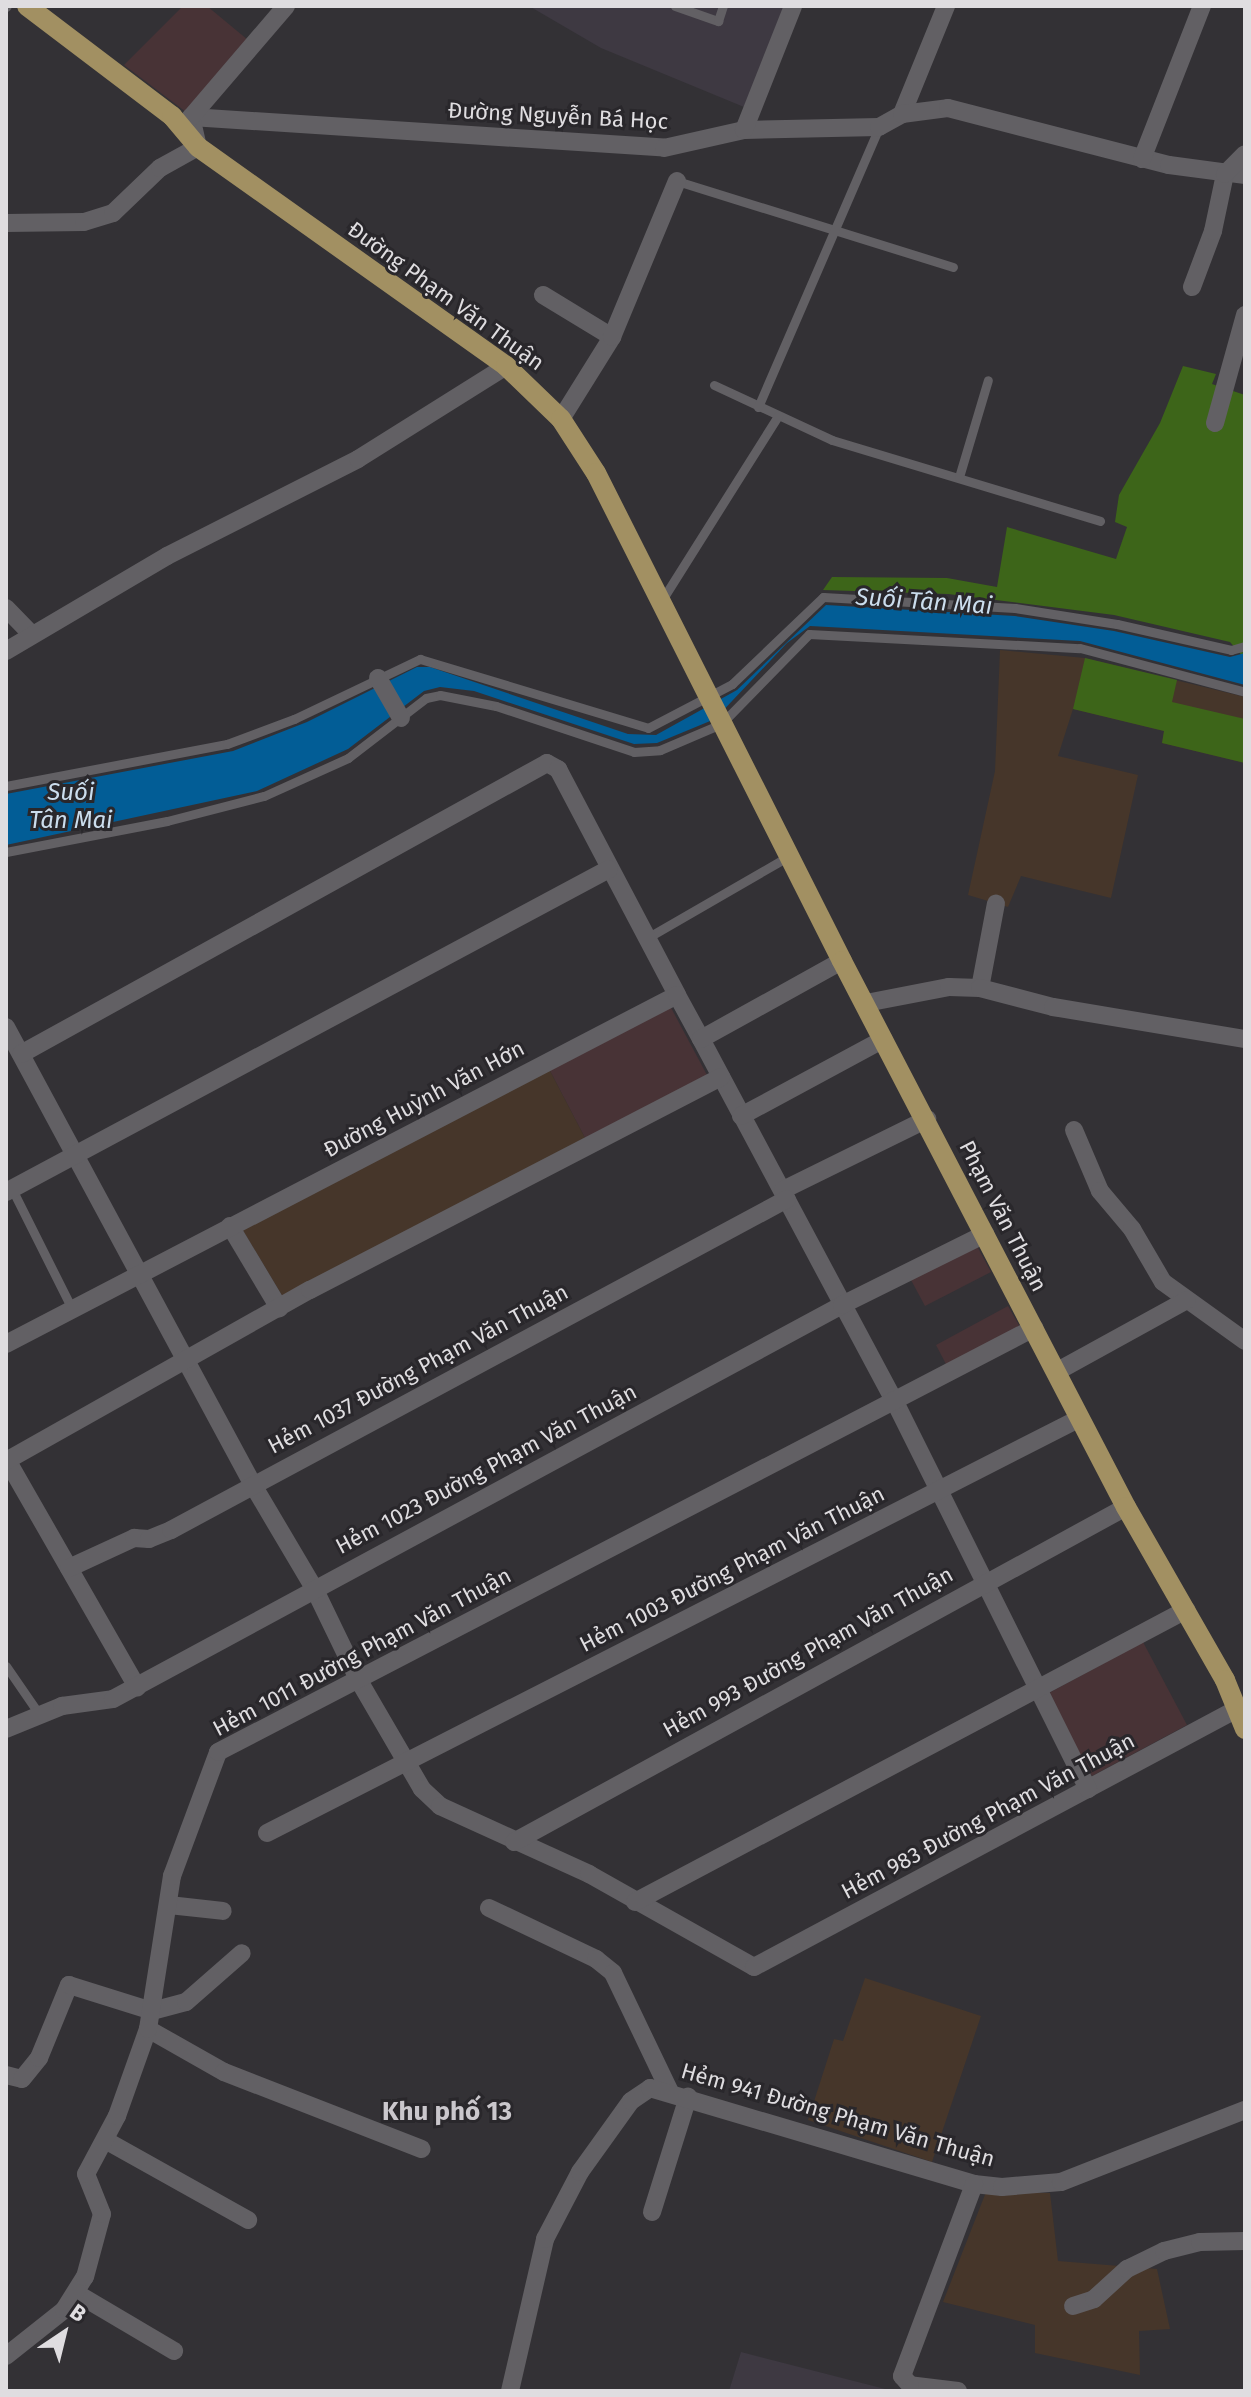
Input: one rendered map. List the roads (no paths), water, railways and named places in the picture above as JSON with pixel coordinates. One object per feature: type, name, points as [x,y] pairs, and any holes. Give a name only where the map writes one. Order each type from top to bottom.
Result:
[{"type":"main road","name":"Đường Phạm Văn Thuận","points":[[27,6],[172,116],[198,147],[506,366],[561,419],[596,473],[662,600],[721,724]]},
{"type":"main road","name":"Phạm Văn Thuận","points":[[721,724],[1126,1507],[1186,1610],[1245,1729]]},
{"type":"street","points":[[6,223],[84,222],[113,213],[160,168],[198,147],[191,117],[286,6]]},
{"type":"street","points":[[744,130],[793,6]]},
{"type":"street","points":[[902,114],[946,6]]},
{"type":"street","points":[[1142,159],[1202,6]]},
{"type":"street","name":"Đường Nguyễn Bá Học","points":[[191,117],[625,146],[682,145],[744,130],[879,127],[902,114],[948,108],[974,112],[1142,159],[1245,175]]},
{"type":"street","points":[[561,419],[612,337],[677,177],[682,145]]},
{"type":"street","points":[[1192,287],[1213,231],[1225,174],[1245,154]]},
{"type":"street","points":[[543,295],[612,337]]},
{"type":"street","points":[[1215,423],[1245,315]]},
{"type":"street","points":[[6,651],[167,556],[358,459],[506,366]]},
{"type":"street","points":[[6,608],[32,635]]},
{"type":"street","points":[[378,678],[401,718]]},
{"type":"street","points":[[21,1054],[547,763],[558,769],[894,1400],[1088,1789]]},
{"type":"street","points":[[9,1191],[75,1152],[609,869]]},
{"type":"street","points":[[980,988],[996,903]]},
{"type":"street","points":[[701,1039],[842,961]]},
{"type":"street","points":[[866,1003],[949,987],[980,988],[1053,1007],[1245,1039]]},
{"type":"street","name":"Đường Huỳnh Văn Hớn","points":[[6,1344],[677,995]]},
{"type":"street","points":[[6,1027],[141,1272],[253,1485],[314,1588],[358,1679],[405,1763],[430,1800],[514,1842],[589,1874],[635,1902],[1186,1610]]},
{"type":"street","points":[[741,1116],[884,1039]]},
{"type":"street","points":[[137,1687],[6,1461],[279,1308],[721,1077]]},
{"type":"street","name":"Hẻm 1037 Đường Phạm Văn Thuận","points":[[69,1568],[134,1538],[149,1539],[171,1530],[927,1119]]},
{"type":"street","points":[[1074,1130],[1100,1191],[1132,1229],[1163,1282],[1245,1341]]},
{"type":"street","points":[[230,1226],[279,1308]]},
{"type":"street","name":"Hẻm 1023 Đường Phạm Văn Thuận","points":[[6,1729],[39,1714],[113,1699],[137,1687],[314,1588],[842,1305],[985,1234]]},
{"type":"street","points":[[1056,1372],[1187,1300]]},
{"type":"street","name":"Hẻm 1011 Đường Phạm Văn Thuận","points":[[6,2356],[64,2310],[76,2293],[102,2224],[86,2174],[105,2140],[150,2020],[181,1844],[218,1752],[1034,1328]]},
{"type":"street","name":"Hẻm 1003 Đường Phạm Văn Thuận","points":[[267,1833],[1080,1418]]},
{"type":"street","name":"Hẻm 993 Đường Phạm Văn Thuận","points":[[514,1842],[1126,1507]]},
{"type":"street","name":"Hẻm 983 Đường Phạm Văn Thuận","points":[[635,1902],[747,1965],[761,1965],[1237,1709]]},
{"type":"street","points":[[169,1905],[223,1911]]},
{"type":"street","points":[[489,1908],[596,1959],[613,1973],[669,2090]]},
{"type":"street","points":[[150,2020],[186,2002],[242,1953]]},
{"type":"street","points":[[6,2075],[22,2079],[39,2058],[69,1985],[150,2020],[224,2072],[421,2149]]},
{"type":"street","name":"Hẻm 941 Đường Phạm Văn Thuận","points":[[510,2391],[545,2239],[563,2199],[631,2101],[650,2088],[669,2090],[974,2184],[1061,2182],[1245,2110]]},
{"type":"street","points":[[652,2212],[688,2097]]},
{"type":"street","points":[[105,2140],[248,2220]]},
{"type":"street","points":[[958,2391],[910,2385],[902,2376],[974,2184]]},
{"type":"street","points":[[1073,2306],[1094,2299],[1127,2269],[1164,2251],[1200,2242],[1245,2241]]},
{"type":"street","points":[[76,2293],[174,2351]]},
{"type":"lane","points":[[675,6],[718,21],[723,6]]},
{"type":"lane","points":[[758,407],[879,127]]},
{"type":"lane","points":[[677,177],[834,234],[953,267]]},
{"type":"lane","points":[[959,477],[988,380]]},
{"type":"lane","points":[[714,385],[832,440],[1100,521]]},
{"type":"lane","points":[[662,600],[778,416]]},
{"type":"lane","points":[[6,786],[227,744],[413,661],[432,660],[638,728],[660,724],[707,694],[732,684],[823,597],[1015,608],[1117,624],[1231,650],[1245,646]]},
{"type":"lane","points":[[6,852],[264,796],[348,758],[426,698],[457,696],[646,752],[721,724],[801,639],[822,632],[1080,648],[1245,692]]},
{"type":"lane","points":[[646,938],[789,856]]},
{"type":"lane","points":[[9,1191],[72,1309]]},
{"type":"lane","points":[[6,1666],[39,1714]]},
{"type":"water","name":"Suối Tân Mai","points":[[826,605],[1015,616],[1114,631],[1230,657],[1245,653],[1245,685],[1080,641],[810,626],[787,643],[715,719],[657,743],[634,744],[474,691],[440,687],[424,691],[348,749],[257,791],[6,845],[6,794],[233,751],[307,722],[417,667],[430,667],[628,734],[656,735],[737,690]]},
{"type":"district","name":"Khu phố 13","points":[[447,2112]]}]
